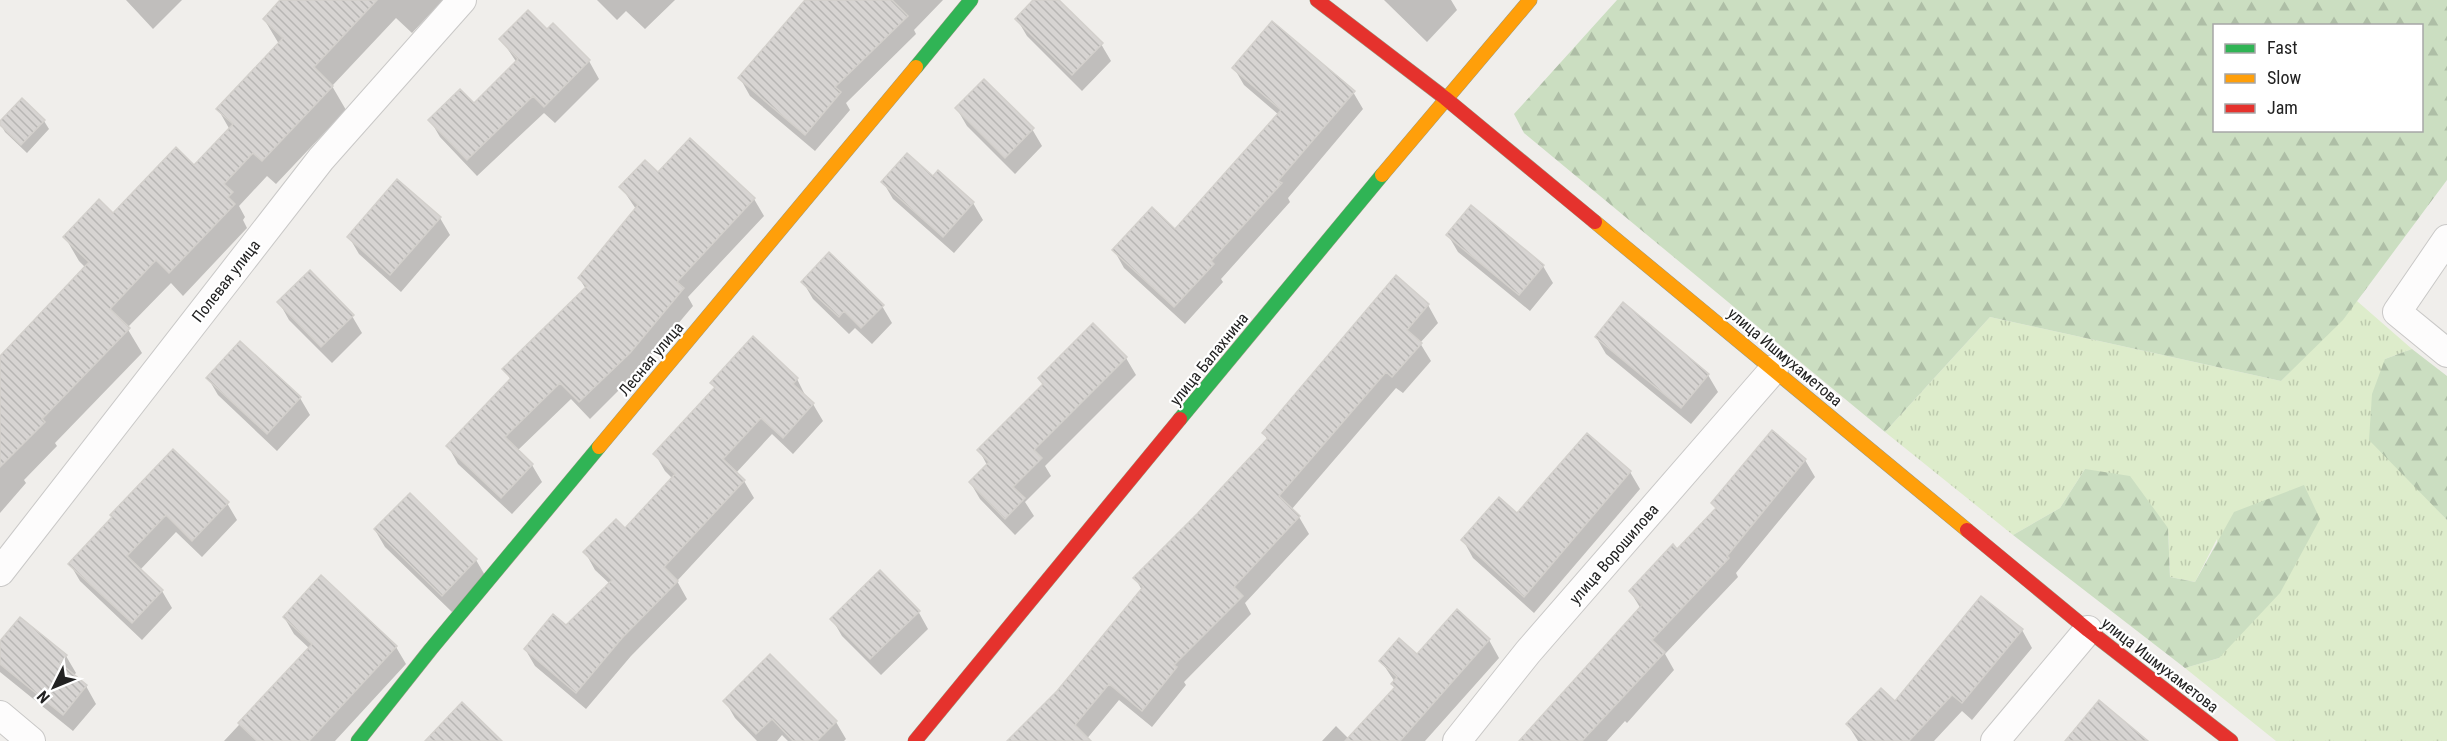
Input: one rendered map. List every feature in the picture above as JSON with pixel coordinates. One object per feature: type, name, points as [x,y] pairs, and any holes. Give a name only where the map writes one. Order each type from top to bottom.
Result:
[{"type":"street","name":"Полевая улица","points":[[0,572],[321,159],[462,0]]},
{"type":"street","name":"Лесная улица","points":[[358,741],[431,649],[971,0]]},
{"type":"street","name":"улица Ишмухаметова","points":[[1317,0],[1445,98],[2088,630],[2231,741]]},
{"type":"street","name":"улица Балахнина","points":[[915,741],[1445,98],[1530,0]]},
{"type":"street","points":[[2447,239],[2397,312],[2447,353]]},
{"type":"street","name":"улица Ворошилова","points":[[1457,741],[1528,652],[1774,369]]},
{"type":"street","points":[[1995,741],[2088,630]]},
{"type":"street","points":[[0,715],[31,741]]},
{"type":"green space","points":[[1617,0],[2447,0],[2447,180],[2343,320],[2281,381],[1990,317],[1885,432],[1524,133],[1514,114]]},
{"type":"green space","points":[[2357,301],[2412,349],[2385,359],[2423,494],[2447,520],[2447,741],[2276,741],[2185,668],[2219,658],[2217,539],[2195,582],[2170,577],[2168,528],[2085,469],[2060,508],[2013,535],[1885,432],[1990,317],[2281,381]]},
{"type":"green space","points":[[2412,349],[2447,376],[2447,520],[2369,440],[2372,394],[2385,359]]},
{"type":"green space","points":[[2085,469],[2130,476],[2168,528],[2170,577],[2195,582],[2234,512],[2304,485],[2320,519],[2280,593],[2219,658],[2185,668],[2013,535],[2060,508]]},
{"type":"building","points":[[280,0],[377,0],[314,67],[333,86],[262,161],[253,153],[224,184],[233,192],[228,197],[235,204],[169,273],[156,260],[110,309],[130,328],[42,419],[45,422],[0,467],[0,356],[89,262],[63,237],[99,199],[113,213],[176,147],[194,165],[233,124],[216,109],[283,38],[263,19]]},
{"type":"building","points":[[805,0],[892,0],[908,16],[835,87],[841,92],[805,135],[738,78]]},
{"type":"building","points":[[1033,0],[1059,0],[1103,43],[1072,75],[1015,19]]},
{"type":"building","points":[[528,10],[547,29],[553,23],[590,60],[544,107],[533,96],[467,160],[428,120],[460,89],[474,103],[518,59],[499,39]]},
{"type":"building","points":[[1272,21],[1355,91],[1278,181],[1282,183],[1211,261],[1214,264],[1174,307],[1112,250],[1152,207],[1175,229],[1281,110],[1232,68]]},
{"type":"building","points":[[984,79],[1034,128],[1005,158],[955,108]]},
{"type":"building","points":[[22,98],[45,120],[21,145],[0,125],[0,121]]},
{"type":"building","points":[[690,138],[755,198],[677,282],[684,288],[630,353],[579,402],[560,383],[505,437],[533,464],[501,498],[446,446],[511,378],[502,369],[587,286],[578,278],[638,205],[619,187],[645,160],[658,172]]},
{"type":"building","points":[[907,153],[933,176],[938,170],[974,202],[943,237],[881,182]]},
{"type":"building","points":[[397,179],[441,217],[390,275],[347,237]]},
{"type":"building","points":[[1471,205],[1544,265],[1519,295],[1446,235]]},
{"type":"building","points":[[829,252],[884,305],[861,328],[844,311],[839,317],[801,282]]},
{"type":"building","points":[[310,270],[354,315],[321,347],[277,302]]},
{"type":"building","points":[[1396,275],[1429,304],[1407,330],[1422,343],[1392,377],[1386,372],[1279,496],[1300,516],[1234,587],[1243,596],[1174,665],[1177,667],[1142,711],[1109,684],[1075,725],[1091,741],[1007,741],[1057,691],[1143,587],[1133,578],[1268,438],[1262,433]]},
{"type":"building","points":[[1623,302],[1709,374],[1681,408],[1595,337]]},
{"type":"building","points":[[1093,323],[1127,357],[1034,450],[1042,458],[1013,487],[1025,498],[1005,519],[969,482],[989,462],[977,450],[1043,384],[1038,378]]},
{"type":"building","points":[[753,336],[798,378],[793,384],[814,403],[783,438],[761,418],[723,459],[745,480],[664,567],[678,581],[622,638],[576,693],[524,649],[553,614],[566,625],[612,580],[583,552],[616,519],[625,528],[675,474],[653,454],[715,387],[710,383]]},
{"type":"building","points":[[240,341],[301,397],[267,434],[206,378]]},
{"type":"building","points":[[1772,430],[1806,459],[1727,556],[1729,558],[1652,640],[1665,652],[1582,741],[1519,741],[1642,605],[1629,591],[1673,544],[1677,549],[1716,508],[1711,503]]},
{"type":"building","points":[[1587,433],[1631,471],[1524,597],[1461,540],[1499,497],[1517,513]]},
{"type":"building","points":[[173,449],[229,502],[192,541],[166,515],[127,556],[163,590],[132,623],[68,564],[112,517],[110,515]]},
{"type":"building","points":[[410,493],[477,559],[442,596],[374,529]]},
{"type":"building","points":[[880,570],[920,611],[870,659],[830,619]]},
{"type":"building","points":[[321,575],[397,646],[309,741],[257,741],[238,723],[312,644],[283,617]]},
{"type":"building","points":[[1981,596],[2023,629],[1962,703],[1952,695],[1909,741],[1864,741],[1846,724],[1881,688],[1895,701]]},
{"type":"building","points":[[1457,609],[1490,639],[1400,741],[1345,741],[1395,687],[1391,684],[1397,677],[1379,661],[1399,638],[1417,654]]},
{"type":"building","points":[[20,617],[67,655],[60,663],[87,685],[63,715],[0,664],[0,641]]},
{"type":"building","points":[[770,654],[837,721],[817,741],[793,741],[772,719],[756,734],[723,701]]},
{"type":"building","points":[[2099,700],[2148,741],[2065,741]]},
{"type":"building","points":[[462,702],[502,741],[425,741]]},
{"type":"traffic: fast","points":[[916,67],[971,0]]},
{"type":"traffic: fast","points":[[1180,419],[1382,175]]},
{"type":"traffic: fast","points":[[358,741],[431,649],[599,447]]},
{"type":"traffic: slow","points":[[1382,175],[1530,0]]},
{"type":"traffic: slow","points":[[599,447],[916,67]]},
{"type":"traffic: slow","points":[[1595,222],[1967,530]]},
{"type":"traffic: jam","points":[[1317,0],[1445,98],[1595,222]]},
{"type":"traffic: jam","points":[[915,741],[1180,419]]},
{"type":"traffic: jam","points":[[1967,530],[2088,630],[2231,741]]}]
